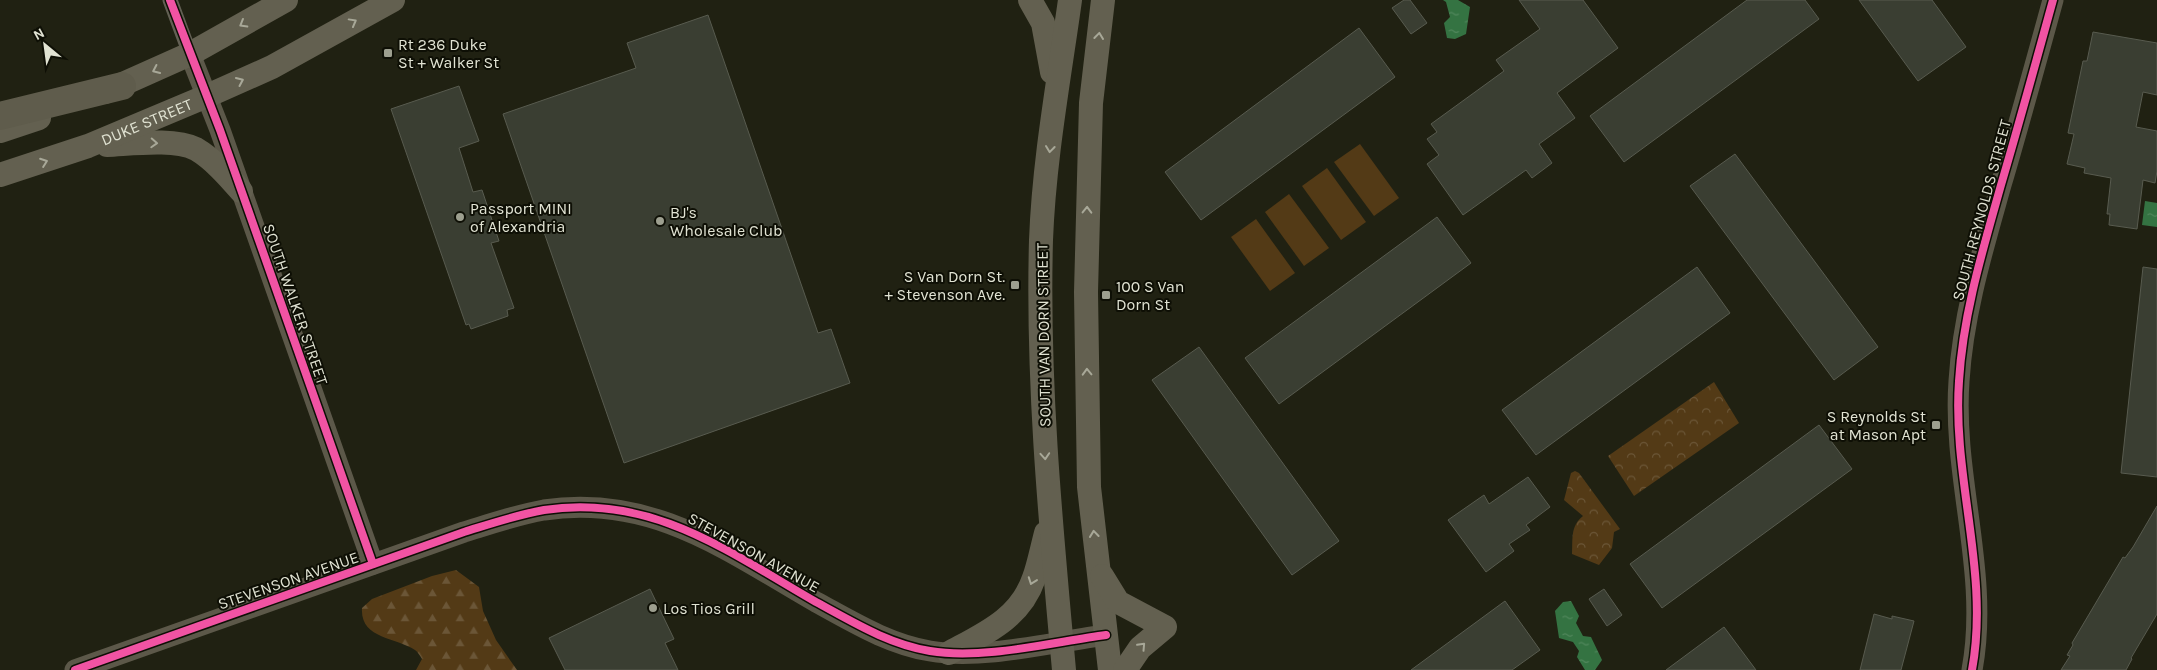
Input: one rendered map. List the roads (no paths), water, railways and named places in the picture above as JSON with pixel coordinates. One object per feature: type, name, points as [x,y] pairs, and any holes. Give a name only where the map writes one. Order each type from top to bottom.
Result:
[{"type":"highway","points":[[0,116],[122,86]]},
{"type":"main road","points":[[0,131],[32,121],[122,86],[190,54],[286,0]]},
{"type":"main road","name":"DUKE STREET","points":[[0,175],[88,146],[207,96],[272,67],[394,0]]},
{"type":"main road","points":[[1030,0],[1043,23],[1047,38],[1056,101]]},
{"type":"main road","name":"SOUTH VAN DORN STREET","points":[[1064,670],[1050,517],[1042,390],[1041,240],[1045,188],[1070,0]]},
{"type":"main road","points":[[1103,0],[1091,103],[1086,292],[1089,487],[1110,670]]},
{"type":"main road","points":[[88,146],[144,143],[181,145],[195,149],[213,162],[241,191]]},
{"type":"main road","points":[[949,653],[994,629],[1014,613],[1021,604],[1034,578],[1050,517]]},
{"type":"main road","points":[[1098,567],[1118,602],[1165,627],[1140,648],[1126,670]]},
{"type":"street","points":[[170,0],[190,54]]},
{"type":"street","name":"SOUTH REYNOLDS STREET","points":[[1972,670],[1978,603],[1976,566],[1958,436],[1959,380],[1970,306],[1983,250],[2053,0]]},
{"type":"street","name":"SOUTH WALKER STREET","points":[[190,54],[207,96],[373,564]]},
{"type":"street","name":"STEVENSON AVENUE","points":[[75,670],[464,532],[512,517],[543,510],[589,508],[632,512],[688,530],[857,625],[915,647],[949,653],[986,652],[1106,635]]},
{"type":"water","points":[[1443,0],[1458,0],[1470,7],[1466,34],[1455,39],[1447,38],[1444,23],[1450,17],[1446,2]]},
{"type":"water","points":[[2145,201],[2157,203],[2157,227],[2142,225]]},
{"type":"water","points":[[1571,601],[1579,616],[1576,623],[1583,636],[1591,637],[1602,660],[1595,670],[1585,670],[1577,657],[1579,651],[1573,642],[1559,638],[1555,611],[1563,602]]},
{"type":"place","name":"Rt 236 Duke St + Walker St","points":[[388,53]]},
{"type":"place","name":"Passport MINI of Alexandria","points":[[460,217]]},
{"type":"place","name":"BJ's Wholesale Club","points":[[660,221]]},
{"type":"place","name":"S Van Dorn St. + Stevenson Ave.","points":[[1015,285]]},
{"type":"place","name":"100 S Van Dorn St","points":[[1106,295]]},
{"type":"place","name":"S Reynolds St at Mason Apt","points":[[1936,425]]},
{"type":"place","name":"Los Tios Grill","points":[[653,608]]}]
